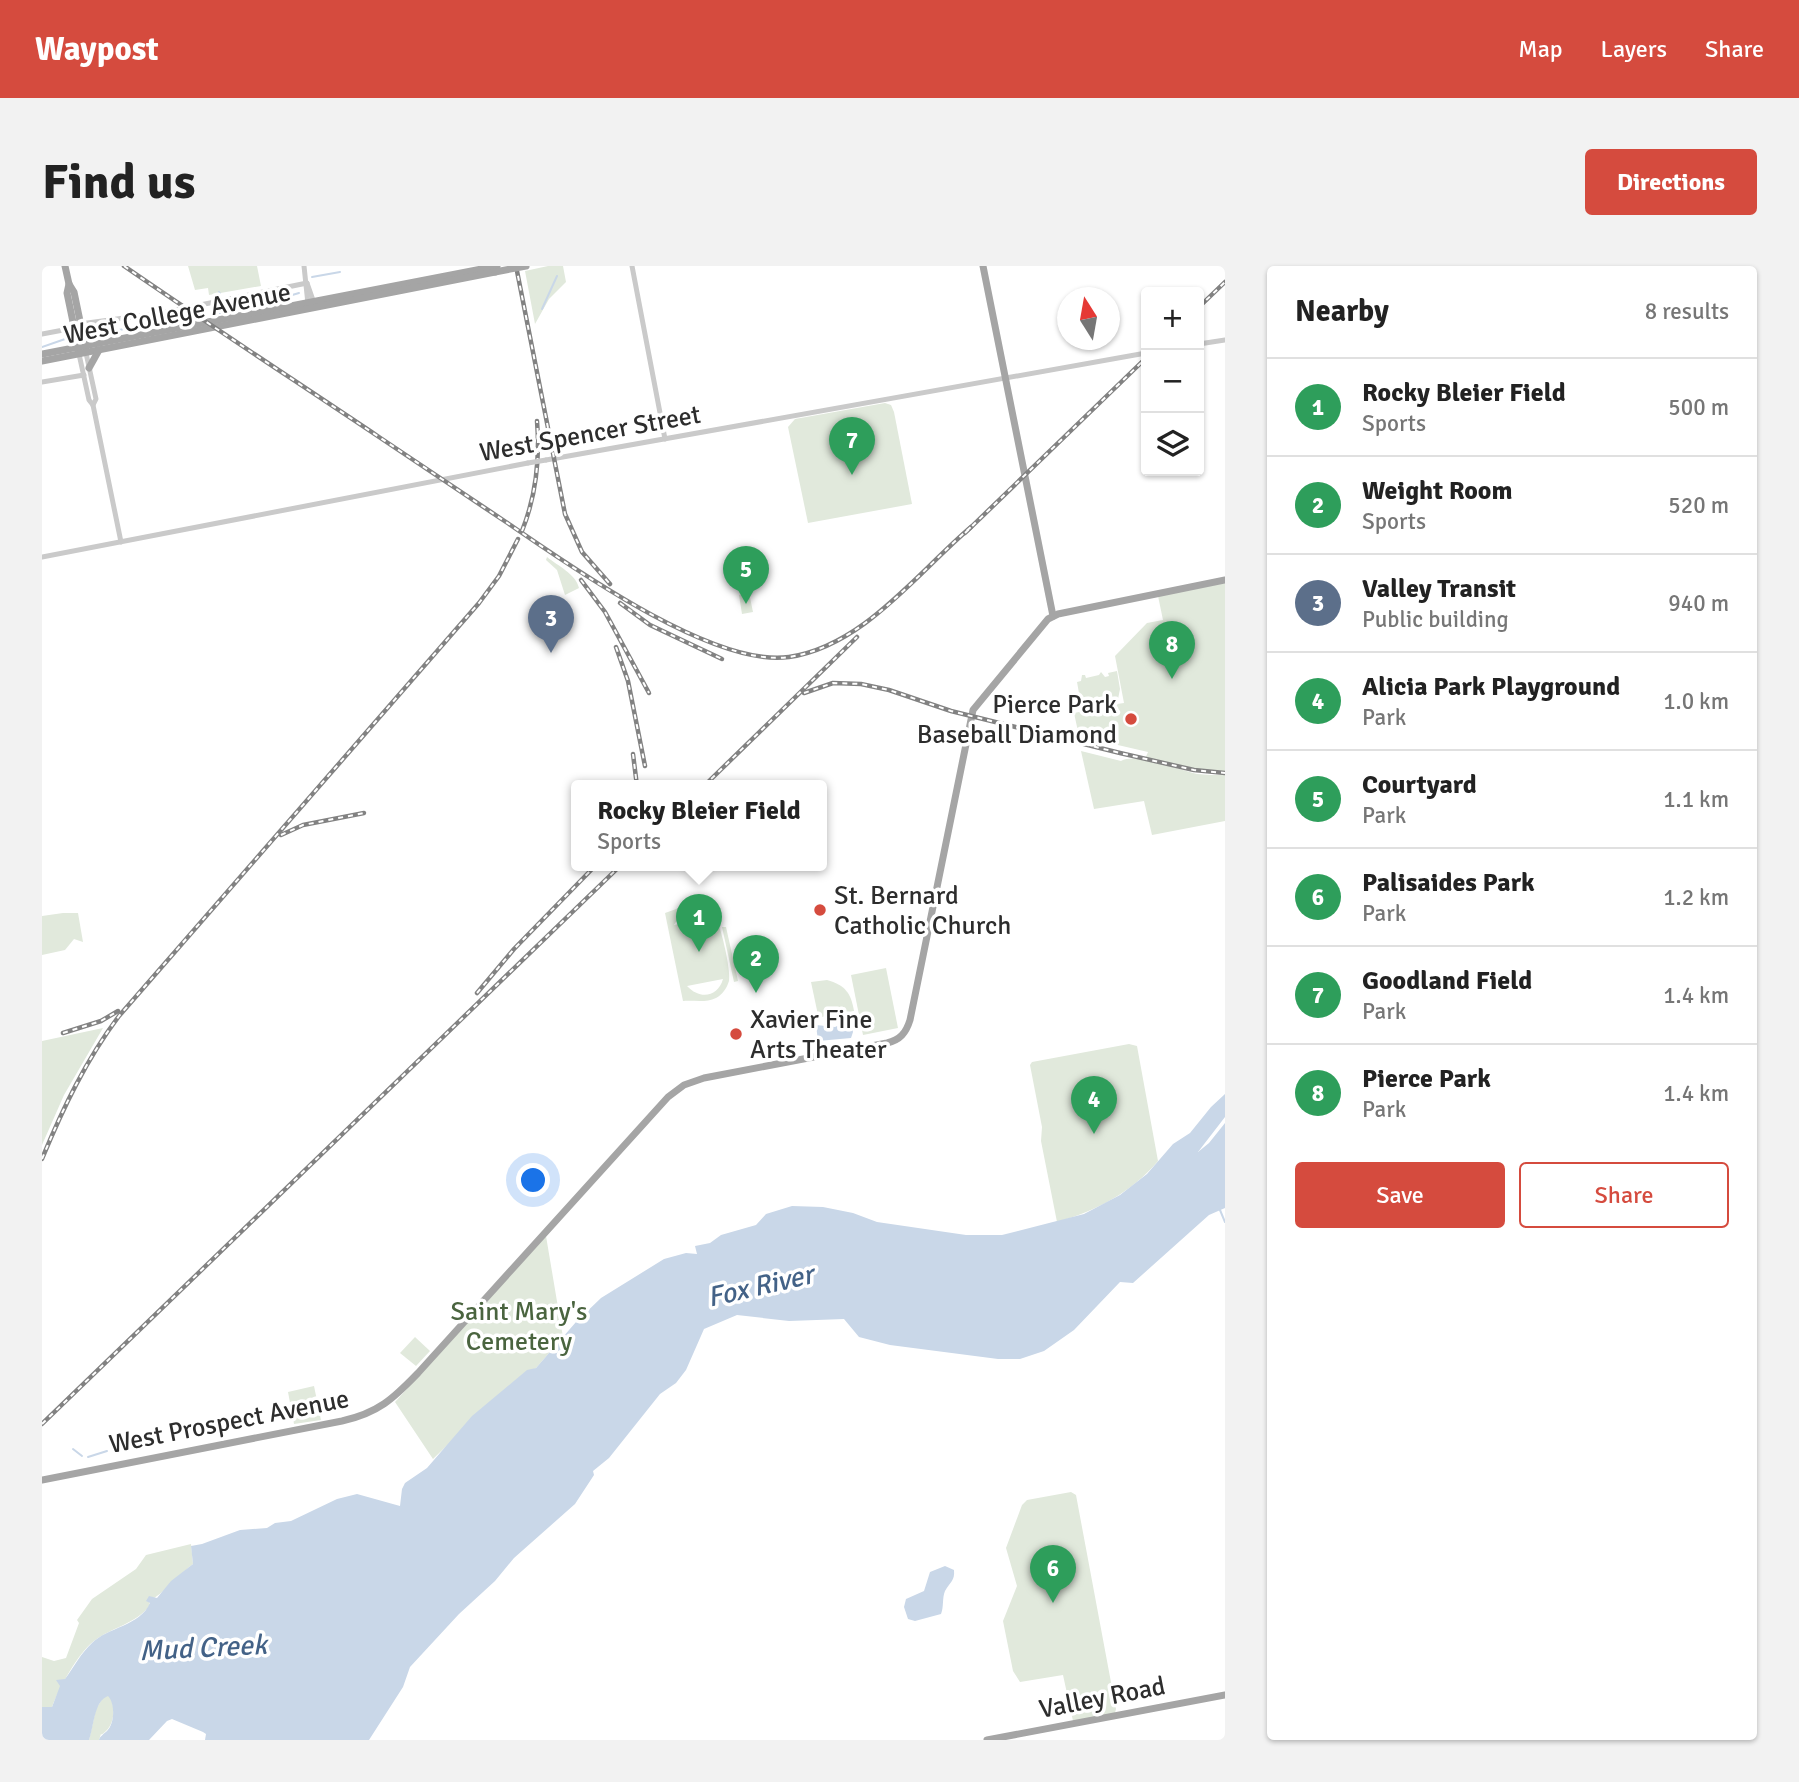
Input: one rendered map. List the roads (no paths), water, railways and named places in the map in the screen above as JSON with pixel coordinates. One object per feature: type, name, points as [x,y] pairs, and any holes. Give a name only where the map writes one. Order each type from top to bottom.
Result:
[{"type":"main road","points":[[65,266],[69,284],[67,293],[82,350]]},
{"type":"main road","name":"West College Avenue","points":[[42,361],[82,350],[495,268],[526,266]]},
{"type":"main road","points":[[983,266],[1023,469],[1023,481],[1026,484],[1052,616],[1225,580]]},
{"type":"main road","name":"West College Avenue","points":[[42,354],[65,349],[99,350],[311,305]]},
{"type":"main road","points":[[65,349],[76,328]]},
{"type":"main road","points":[[89,368],[99,350]]},
{"type":"main road","name":"West Prospect Avenue","points":[[42,1480],[342,1421],[379,1408],[398,1394],[418,1373],[668,1097],[694,1080],[887,1043],[904,1034],[910,1020],[974,706],[1052,616]]},
{"type":"main road","name":"Valley Road","points":[[987,1740],[1225,1695]]},
{"type":"street","points":[[304,266],[311,305]]},
{"type":"street","points":[[632,266],[665,439]]},
{"type":"street","points":[[42,334],[307,283]]},
{"type":"street","points":[[1204,343],[1225,340]]},
{"type":"street","points":[[82,350],[96,399],[93,405]]},
{"type":"street","points":[[82,350],[83,375],[89,400],[93,405],[121,542]]},
{"type":"street","name":"West Spencer Street","points":[[42,557],[528,463],[1141,354]]},
{"type":"street","points":[[42,382],[83,375]]},
{"type":"water","points":[[846,1022],[851,1024],[851,1038],[818,1041],[816,1025],[835,1027]]},
{"type":"water","points":[[1225,1094],[1225,1117],[1198,1152],[1225,1123],[1225,1208],[1209,1215],[1133,1283],[1120,1282],[1074,1330],[1044,1351],[1020,1359],[998,1359],[890,1345],[859,1337],[844,1319],[789,1321],[737,1315],[704,1329],[686,1370],[676,1383],[660,1394],[609,1458],[593,1471],[594,1475],[575,1504],[514,1558],[495,1581],[459,1614],[410,1667],[403,1687],[369,1740],[205,1740],[206,1734],[203,1732],[172,1719],[149,1740],[99,1740],[110,1727],[113,1718],[112,1703],[108,1696],[97,1708],[89,1740],[42,1740],[42,1707],[52,1707],[60,1686],[56,1680],[65,1679],[92,1643],[139,1617],[150,1603],[146,1601],[149,1596],[157,1598],[171,1581],[193,1564],[191,1546],[240,1530],[267,1528],[275,1523],[291,1521],[337,1499],[357,1494],[400,1506],[405,1483],[427,1468],[472,1416],[527,1370],[536,1368],[601,1298],[664,1259],[686,1253],[697,1254],[695,1246],[756,1225],[766,1214],[792,1206],[823,1207],[853,1213],[877,1222],[966,1235],[1002,1235],[1084,1214],[1120,1195],[1147,1174],[1173,1144],[1190,1133]]},
{"type":"water","points":[[945,1566],[954,1570],[954,1574],[944,1594],[941,1614],[915,1621],[908,1619],[904,1607],[906,1599],[924,1591],[930,1572]]},
{"type":"waterway","points":[[312,277],[340,272]]},
{"type":"waterway","points":[[542,309],[557,276]]},
{"type":"waterway","points":[[220,311],[299,293]]},
{"type":"waterway","points":[[219,306],[220,313]]},
{"type":"waterway","points":[[91,332],[102,333],[191,317]]},
{"type":"waterway","points":[[42,347],[68,338]]},
{"type":"waterway","points":[[1220,1210],[1225,1222]]},
{"type":"waterway","points":[[73,1449],[82,1456]]},
{"type":"waterway","points":[[88,1457],[107,1451]]},
{"type":"railway","points":[[124,266],[603,587],[643,610],[722,647],[758,656],[789,657],[816,650],[841,639],[887,606],[971,527]]},
{"type":"railway","points":[[516,266],[565,514],[582,552],[610,584]]},
{"type":"railway","points":[[1204,302],[1225,282]]},
{"type":"railway","points":[[965,533],[1141,363]]},
{"type":"railway","points":[[522,531],[536,477],[537,421]]},
{"type":"railway","points":[[42,1159],[76,1085],[119,1016],[479,603],[499,576],[518,539]]},
{"type":"railway","points":[[581,580],[605,612],[649,693]]},
{"type":"railway","points":[[620,603],[650,625],[722,659]]},
{"type":"railway","points":[[710,780],[857,637]]},
{"type":"railway","points":[[616,647],[628,681],[645,766]]},
{"type":"railway","points":[[804,693],[833,683],[861,684],[889,690],[951,711],[1120,753],[1194,770],[1225,773]]},
{"type":"railway","points":[[633,754],[636,780]]},
{"type":"railway","points":[[281,835],[303,825],[364,813]]},
{"type":"railway","points":[[477,993],[514,949],[590,871]]},
{"type":"railway","points":[[42,1424],[615,871]]},
{"type":"railway","points":[[63,1033],[101,1021],[118,1011]]},
{"type":"place","name":"Goodland Field","points":[[852,475]]},
{"type":"place","name":"Courtyard","points":[[746,604]]},
{"type":"place","name":"Valley Transit","points":[[551,653]]},
{"type":"place","name":"Pierce Park","points":[[1172,679]]},
{"type":"place","name":"Pierce Park Baseball Diamond","points":[[1131,719]]},
{"type":"place","name":"St. Bernard Catholic Church","points":[[820,910]]},
{"type":"place","name":"Rocky Bleier Field","points":[[699,952]]},
{"type":"place","name":"Weight Room","points":[[756,993]]},
{"type":"place","name":"Xavier Fine Arts Theater","points":[[736,1034]]},
{"type":"place","name":"Alicia Park Playground","points":[[1094,1134]]},
{"type":"place","name":"Palisaides Park","points":[[1053,1603]]},
{"type":"water label","name":"Fox River","points":[[760,1285]]},
{"type":"water label","name":"Mud Creek","points":[[203,1647]]},
{"type":"park label","name":"Saint Mary's Cemetery","points":[[519,1326]]}]
